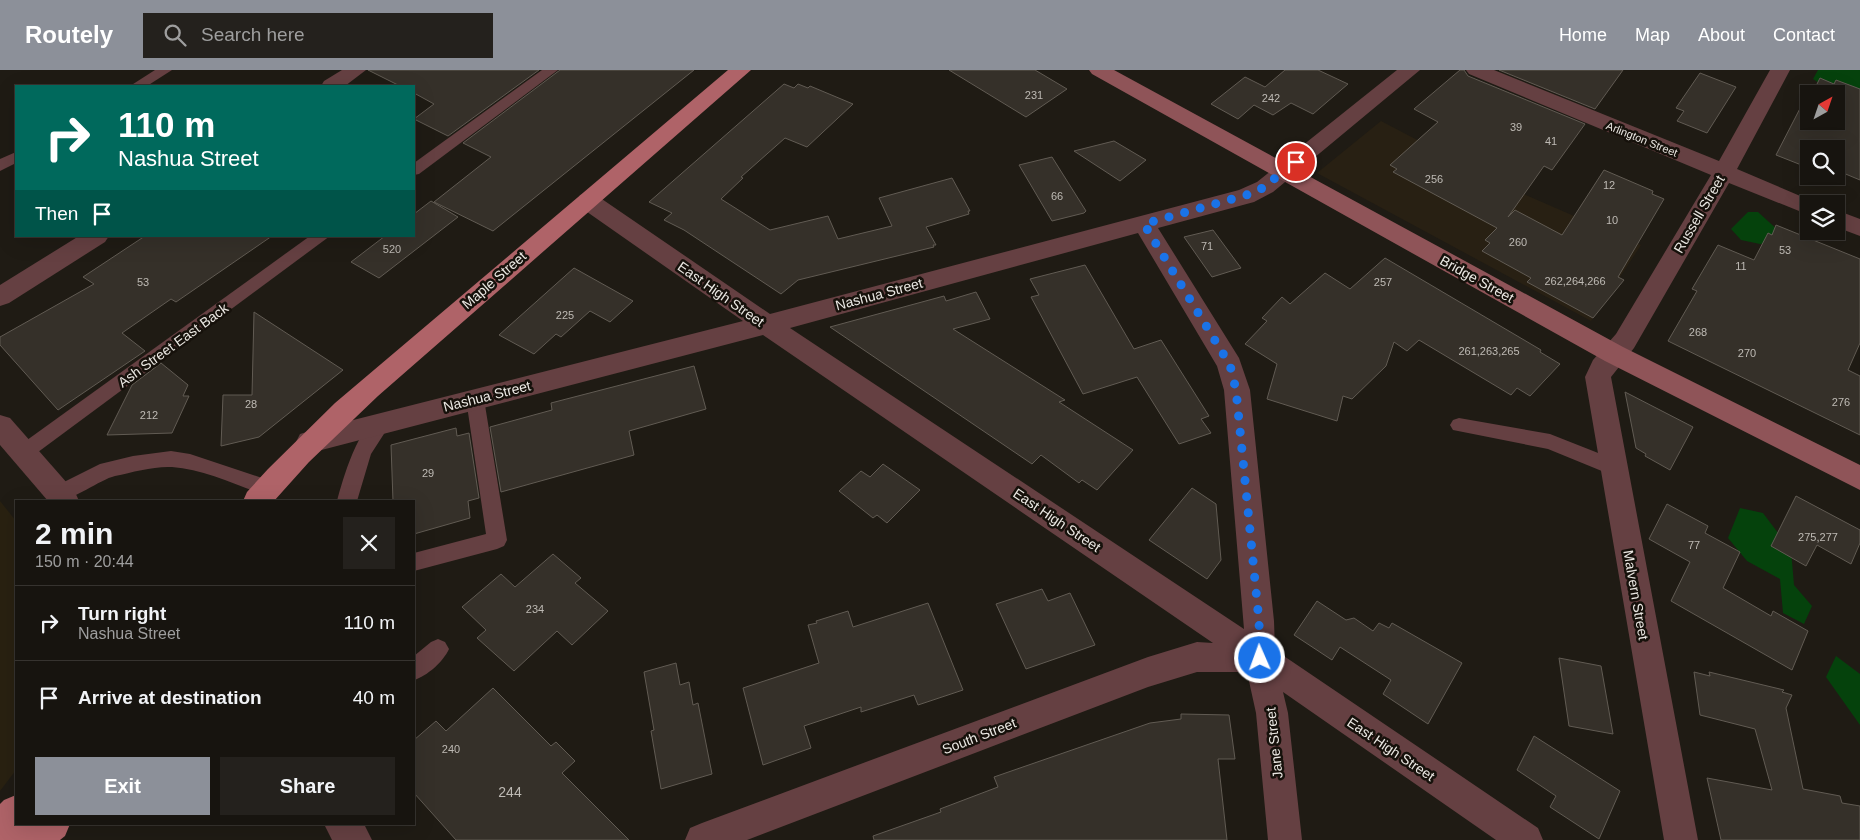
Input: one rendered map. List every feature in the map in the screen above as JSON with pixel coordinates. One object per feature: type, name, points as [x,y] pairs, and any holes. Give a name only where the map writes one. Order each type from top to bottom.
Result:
[{"type":"main road","name":"Maple Street","points":[[262,495],[310,442],[741,70]]},
{"type":"main road","name":"Bridge Street","points":[[1098,70],[1614,354],[1860,478]]},
{"type":"main road","points":[[0,830],[15,813]]},
{"type":"main road","points":[[30,840],[52,825]]},
{"type":"street","points":[[333,85],[356,70]]},
{"type":"street","name":"Nashua Street","points":[[310,442],[766,324],[1246,196],[1265,187],[1410,70]]},
{"type":"street","name":"Arlington Street","points":[[1476,70],[1800,203]]},
{"type":"street","name":"Russell Street","points":[[1614,354],[1625,341],[1724,172],[1780,70]]},
{"type":"street","name":"East High Street","points":[[588,201],[1526,840]]},
{"type":"street","points":[[1845,222],[1860,228]]},
{"type":"street","name":"Jane Street","points":[[1144,224],[1230,365],[1238,400],[1260,658],[1272,712],[1284,840]]},
{"type":"street","points":[[0,297],[95,237]]},
{"type":"street","name":"Malvern Street","points":[[1614,354],[1602,367],[1598,377],[1681,840]]},
{"type":"street","points":[[0,426],[62,498]]},
{"type":"street","name":"South Street","points":[[702,840],[1148,672],[1197,657],[1260,658]]},
{"type":"street","points":[[342,825],[355,840]]},
{"type":"lane","points":[[139,85],[165,70]]},
{"type":"lane","points":[[415,169],[551,70]]},
{"type":"lane","points":[[0,166],[15,158]]},
{"type":"lane","name":"Ash Street East Back","points":[[23,453],[321,237]]},
{"type":"lane","points":[[415,562],[497,540],[475,399]]},
{"type":"lane","points":[[347,500],[362,451],[382,423]]},
{"type":"lane","points":[[1459,425],[1550,442],[1614,468]]},
{"type":"lane","points":[[62,498],[100,472],[133,464],[171,459],[190,462],[262,495]]},
{"type":"lane","points":[[415,669],[438,649]]},
{"type":"shaded area","points":[[1381,121],[1503,185],[1641,245],[1591,321],[1317,173]]},
{"type":"shaded area","points":[[0,501],[15,520],[15,771],[0,791]]},
{"type":"green space","points":[[1818,70],[1860,70],[1860,98],[1845,94],[1845,85],[1822,85],[1813,79]]},
{"type":"green space","points":[[1748,212],[1758,212],[1781,233],[1774,242],[1760,244],[1741,240],[1731,229]]},
{"type":"green space","points":[[1740,508],[1763,513],[1791,550],[1794,585],[1812,606],[1804,624],[1783,613],[1780,579],[1747,561],[1728,538]]},
{"type":"green space","points":[[1836,656],[1860,674],[1860,725],[1826,677]]},
{"type":"building","points":[[368,70],[539,70],[448,136],[415,120],[434,104],[415,94],[415,85],[398,85]]},
{"type":"building","points":[[560,70],[694,70],[493,231],[434,202],[491,157],[463,143]]},
{"type":"building","points":[[949,70],[1035,70],[1067,89],[1026,117]]},
{"type":"building","points":[[1285,70],[1318,70],[1348,84],[1313,114],[1291,103],[1273,115],[1254,105],[1238,119],[1211,104],[1245,77],[1265,87]]},
{"type":"building","points":[[1460,70],[1464,70],[1468,76],[1585,124],[1552,170],[1544,166],[1508,217],[1515,210],[1562,235],[1604,170],[1653,191],[1652,194],[1664,199],[1618,277],[1624,280],[1593,318],[1527,282],[1531,278],[1482,251],[1490,243],[1485,240],[1497,228],[1393,172],[1397,169],[1390,165],[1438,122],[1414,109]]},
{"type":"building","points":[[1499,70],[1623,70],[1595,109]]},
{"type":"building","points":[[1700,73],[1736,87],[1707,133],[1677,121],[1684,111],[1676,108]]},
{"type":"building","points":[[1820,78],[1834,84],[1836,80],[1860,89],[1860,180],[1845,174],[1845,140],[1800,140],[1800,164],[1776,155],[1800,108],[1800,130],[1845,130],[1845,85],[1816,85]]},
{"type":"building","points":[[784,84],[794,88],[798,84],[808,88],[810,86],[853,104],[807,147],[785,138],[741,177],[743,178],[721,199],[770,230],[828,216],[838,239],[892,226],[879,198],[952,178],[970,211],[968,211],[969,214],[926,227],[936,245],[933,245],[934,247],[798,280],[781,294],[684,230],[664,220],[672,213],[649,202]]},
{"type":"building","points":[[1114,141],[1146,160],[1120,181],[1074,151]]},
{"type":"building","points":[[1052,157],[1086,211],[1084,213],[1052,221],[1019,165]]},
{"type":"building","points":[[431,201],[458,217],[379,278],[351,262],[384,237],[415,237],[415,213]]},
{"type":"building","points":[[1776,225],[1800,235],[1800,240],[1813,240],[1860,259],[1860,343],[1848,370],[1860,376],[1860,435],[1668,341],[1697,291],[1692,289],[1718,245],[1754,260],[1768,233],[1772,235]]},
{"type":"building","points":[[1213,230],[1241,268],[1212,277],[1184,237]]},
{"type":"building","points":[[143,237],[271,237],[176,302],[171,299],[122,333],[145,351],[58,410],[0,345],[0,337],[94,284],[83,277]]},
{"type":"building","points":[[1385,258],[1541,350],[1540,352],[1560,364],[1530,396],[1517,388],[1511,395],[1419,340],[1407,351],[1394,342],[1386,366],[1352,399],[1343,396],[1337,421],[1267,399],[1277,364],[1245,344],[1267,321],[1262,318],[1282,297],[1290,304],[1325,273],[1350,289]]},
{"type":"building","points":[[1085,265],[1134,349],[1161,340],[1209,416],[1201,419],[1211,433],[1179,444],[1137,377],[1083,394],[1031,297],[1039,295],[1030,279]]},
{"type":"building","points":[[574,268],[633,301],[610,322],[590,311],[561,337],[556,334],[534,354],[499,335]]},
{"type":"building","points":[[976,292],[990,319],[953,329],[1065,400],[1059,402],[1133,450],[1097,490],[1082,480],[1079,483],[1041,455],[1032,464],[830,327],[944,296],[946,301]]},
{"type":"building","points":[[254,312],[343,370],[259,437],[221,446],[223,395],[252,395]]},
{"type":"building","points":[[161,363],[188,385],[183,396],[189,396],[172,433],[107,435],[132,385]]},
{"type":"building","points":[[694,366],[706,409],[629,431],[634,455],[501,492],[490,427],[552,410],[551,403]]},
{"type":"building","points":[[1625,392],[1693,427],[1670,470],[1645,456],[1646,454],[1636,448]]},
{"type":"building","points":[[456,428],[457,436],[469,433],[479,498],[468,501],[470,518],[415,534],[415,500],[393,500],[391,445]]},
{"type":"building","points":[[883,464],[920,490],[887,523],[877,515],[873,518],[839,491],[861,471],[870,477]]},
{"type":"building","points":[[1192,488],[1216,504],[1221,560],[1207,579],[1149,540]]},
{"type":"building","points":[[1796,496],[1860,530],[1860,543],[1851,564],[1817,545],[1806,566],[1771,546]]},
{"type":"building","points":[[1667,504],[1708,526],[1705,533],[1740,552],[1723,588],[1771,616],[1773,611],[1808,631],[1792,670],[1671,601],[1690,562],[1649,539]]},
{"type":"building","points":[[553,554],[581,578],[575,583],[608,611],[572,645],[557,631],[514,671],[477,638],[486,630],[462,607],[501,574],[515,587]]},
{"type":"building","points":[[1042,589],[1048,601],[1070,593],[1095,645],[1026,669],[996,604]]},
{"type":"building","points":[[1317,601],[1346,620],[1354,618],[1373,631],[1379,623],[1389,628],[1392,623],[1462,663],[1428,724],[1383,694],[1391,680],[1340,647],[1332,660],[1294,635]]},
{"type":"building","points":[[928,603],[963,690],[918,705],[914,695],[861,712],[861,707],[804,726],[811,748],[763,765],[743,688],[819,663],[808,625],[817,623],[816,621],[848,611],[853,627]]},
{"type":"building","points":[[1559,658],[1601,666],[1613,734],[1569,726]]},
{"type":"building","points":[[676,663],[680,685],[689,682],[693,705],[698,703],[712,774],[661,789],[651,731],[654,730],[644,672]]},
{"type":"building","points":[[1694,672],[1710,676],[1709,672],[1784,690],[1782,692],[1792,695],[1786,708],[1803,789],[1840,796],[1842,803],[1860,806],[1860,840],[1721,840],[1707,778],[1772,790],[1755,729],[1700,715]]},
{"type":"building","points":[[493,688],[551,746],[556,742],[575,761],[562,773],[629,840],[456,840],[415,794],[415,739],[436,721],[446,731]]},
{"type":"building","points":[[1181,714],[1229,715],[1235,759],[1218,759],[1227,840],[874,840],[873,836],[941,812],[940,809],[998,787],[994,777],[1150,723],[1181,719]]},
{"type":"building","points":[[1534,736],[1620,791],[1599,839],[1550,807],[1556,796],[1517,770]]},
{"type":"route","points":[[1260,658],[1259,621],[1236,390],[1230,365],[1144,224],[1257,192],[1296,162]]}]
